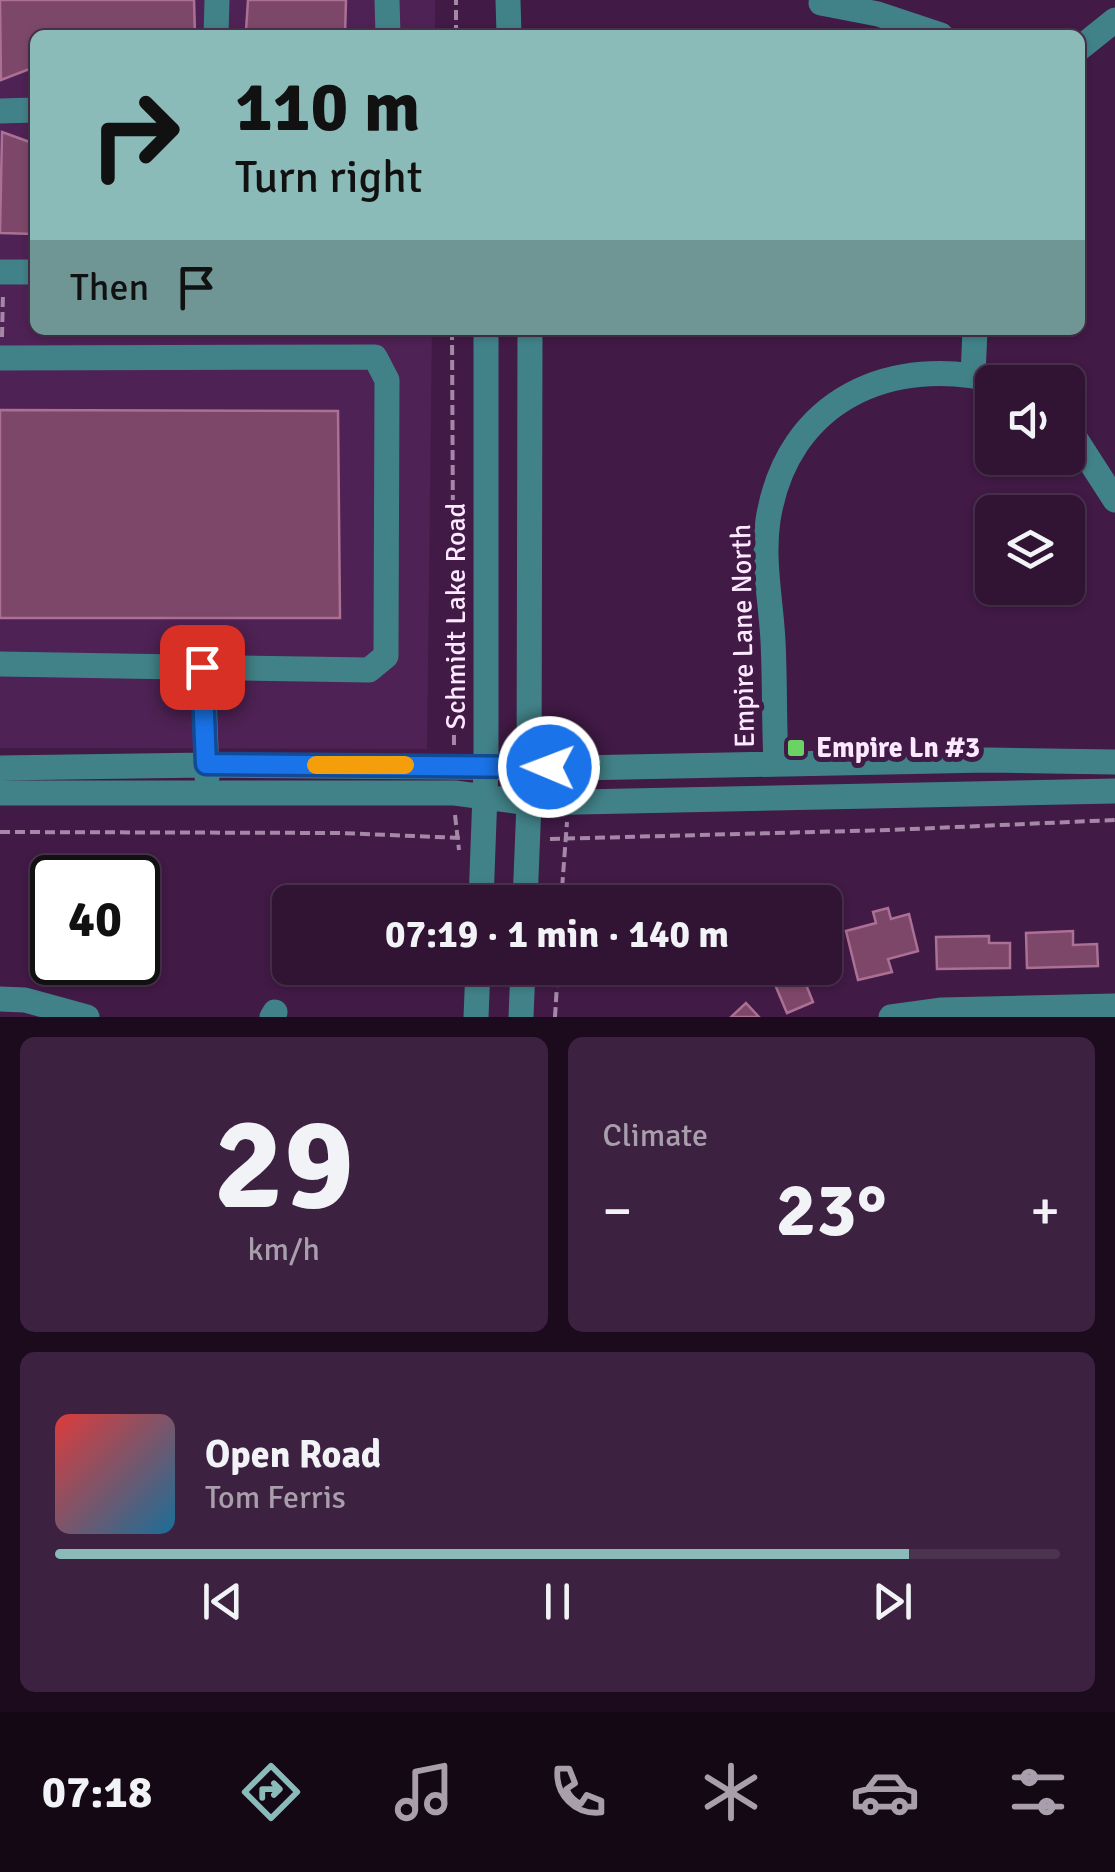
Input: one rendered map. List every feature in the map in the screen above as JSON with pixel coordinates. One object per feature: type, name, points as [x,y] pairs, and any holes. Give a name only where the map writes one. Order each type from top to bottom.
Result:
[{"type":"street","points":[[216,0],[216,30]]},
{"type":"street","points":[[388,0],[388,30]]},
{"type":"street","points":[[508,0],[509,30]]},
{"type":"street","points":[[822,2],[878,14],[925,30]]},
{"type":"street","points":[[1085,44],[1115,20]]},
{"type":"street","points":[[0,110],[30,110]]},
{"type":"street","points":[[2,272],[30,272]]},
{"type":"street","name":"Schmidt Lake Road","points":[[483,885],[486,335]]},
{"type":"street","points":[[526,885],[530,335]]},
{"type":"street","points":[[973,374],[974,335]]},
{"type":"street","points":[[0,664],[369,670],[386,656],[388,380],[376,356],[1,358]]},
{"type":"street","name":"Empire Lane North","points":[[776,763],[773,639],[765,554],[768,519],[791,454],[812,424],[838,402],[870,384],[904,374],[973,374]]},
{"type":"street","points":[[1085,454],[1115,500]]},
{"type":"street","points":[[202,667],[208,792]]},
{"type":"street","points":[[0,768],[1115,762]]},
{"type":"street","points":[[0,793],[455,793],[529,803],[1115,791]]},
{"type":"street","points":[[476,1017],[477,985]]},
{"type":"street","points":[[521,1017],[522,985]]},
{"type":"street","points":[[0,1000],[25,1000],[86,1017]]},
{"type":"street","points":[[891,1017],[942,1010],[1115,1006]]},
{"type":"path","points":[[456,0],[456,30]]},
{"type":"path","points":[[1,358],[2,272]]},
{"type":"path","points":[[452,335],[454,732]]},
{"type":"path","points":[[563,885],[565,839],[1115,820]]},
{"type":"path","points":[[0,832],[340,833],[457,838]]},
{"type":"path","points":[[555,1017],[557,985]]},
{"type":"shaded area","points":[[0,0],[435,0],[435,30],[30,30],[30,335],[432,335],[427,749],[0,748]]},
{"type":"building","points":[[0,0],[194,0],[195,30],[30,30],[30,69],[1,80]]},
{"type":"building","points":[[248,0],[346,0],[345,30],[246,30]]},
{"type":"building","points":[[2,132],[30,142],[30,234],[0,233]]},
{"type":"building","points":[[0,410],[338,411],[340,618],[0,618]]},
{"type":"building","points":[[888,908],[891,919],[909,914],[918,951],[888,959],[892,972],[858,980],[846,931],[876,923],[873,912]]},
{"type":"building","points":[[1073,931],[1073,945],[1097,944],[1098,966],[1027,968],[1026,933]]},
{"type":"building","points":[[989,936],[989,943],[1010,943],[1010,968],[937,969],[936,937]]},
{"type":"building","points":[[775,985],[806,985],[813,1002],[787,1013]]},
{"type":"building","points":[[746,1003],[759,1017],[731,1017]]},
{"type":"slow traffic","points":[[316,765],[405,765]]},
{"type":"place","name":"Empire Ln #3","points":[[796,748]]},
{"type":"route","points":[[202,667],[206,764],[549,767]]}]
